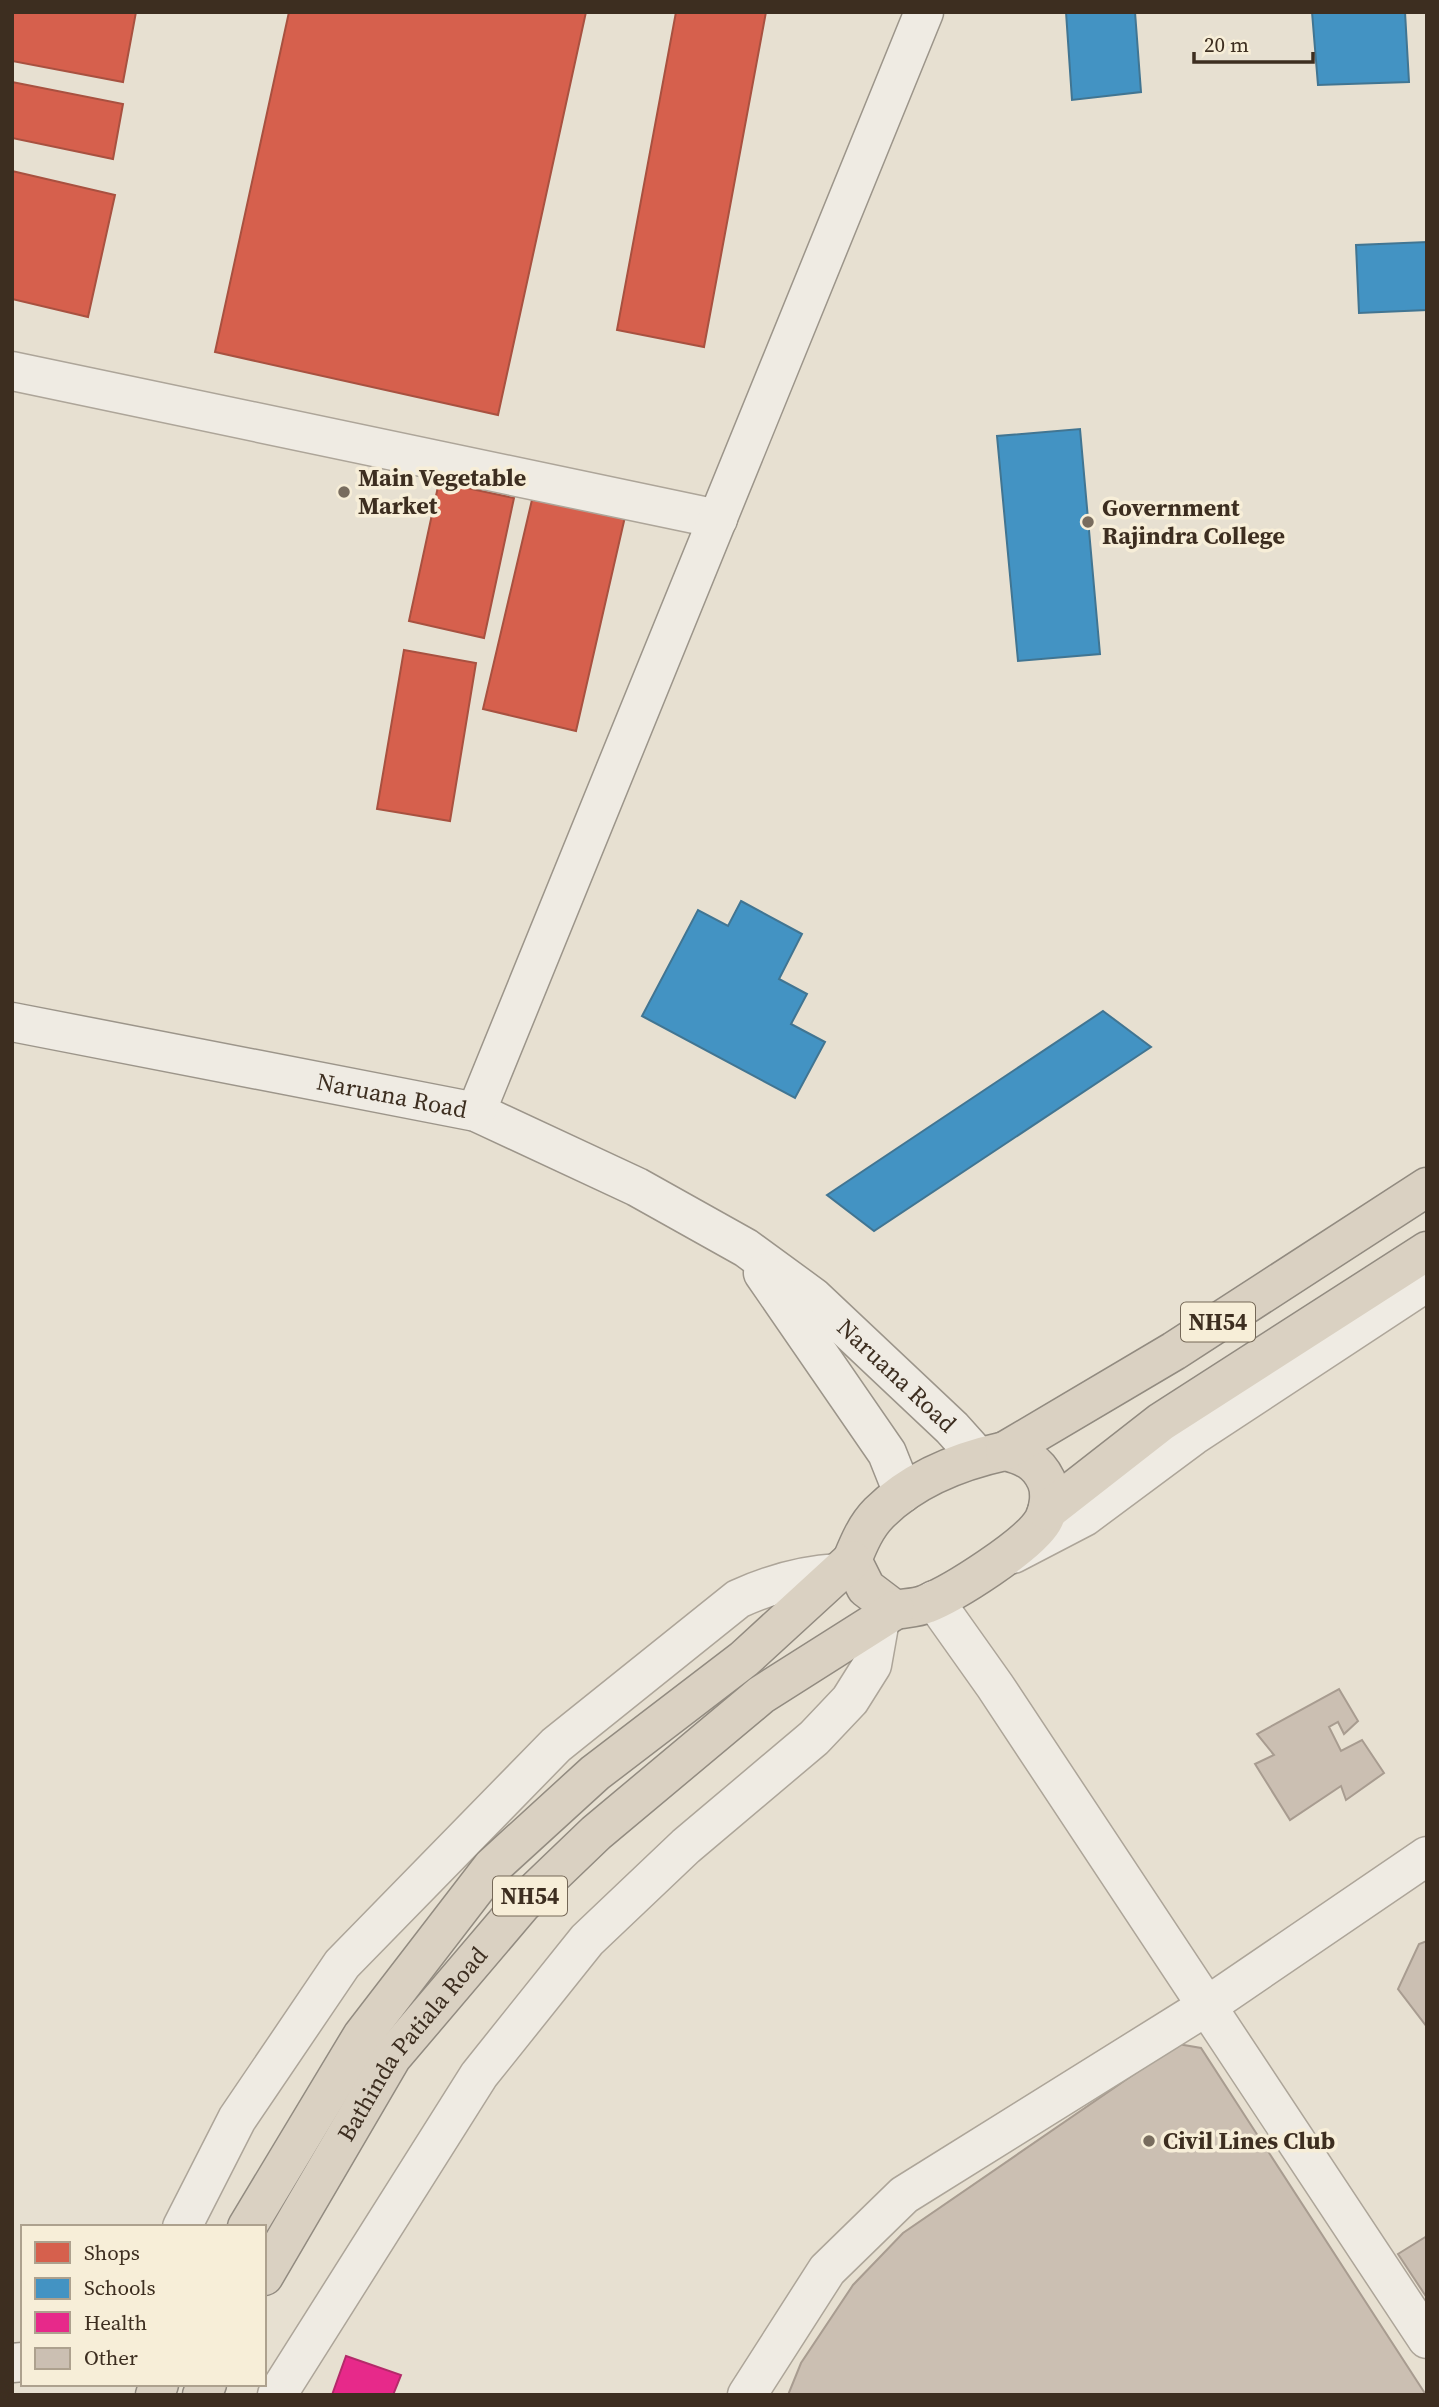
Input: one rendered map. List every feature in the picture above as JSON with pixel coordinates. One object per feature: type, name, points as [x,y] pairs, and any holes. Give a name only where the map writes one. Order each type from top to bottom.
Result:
[{"type":"highway","name":"NH54","points":[[248,2225],[362,2036],[492,1867],[595,1773],[744,1660],[845,1566],[879,1514],[903,1493],[936,1473],[991,1454],[1174,1351],[1427,1187]]},
{"type":"highway","name":"NH54","points":[[887,1615],[925,1605],[1015,1550],[1043,1522],[1047,1511],[1161,1422],[1427,1251]]},
{"type":"highway","points":[[991,1454],[1025,1456],[1040,1467],[1050,1489],[1047,1511]]},
{"type":"highway","points":[[845,1566],[887,1615]]},
{"type":"highway","name":"Bathinda Patiala Road","points":[[266,2273],[391,2057],[522,1904],[596,1833],[761,1695],[887,1615]]},
{"type":"street","points":[[476,1112],[924,12]]},
{"type":"street","points":[[12,371],[718,519]]},
{"type":"street","name":"Naruana Road","points":[[12,1022],[476,1112],[637,1187],[746,1248],[813,1297],[952,1428],[991,1454]]},
{"type":"street","name":"Naruana Road","points":[[746,1248],[887,1453],[903,1493]]},
{"type":"street","points":[[998,1561],[1084,1517],[1193,1436],[1427,1282]]},
{"type":"street","points":[[183,2225],[237,2119],[342,1964],[556,1745],[738,1599],[767,1585],[845,1566]]},
{"type":"street","points":[[934,1600],[995,1686],[1427,2339]]},
{"type":"street","points":[[277,2395],[479,2075],[587,1940],[687,1846],[814,1738],[850,1700],[872,1665],[887,1615]]},
{"type":"street","points":[[747,2395],[827,2270],[904,2195],[1207,2006],[1427,1856]]},
{"type":"building: Shops","points":[[12,12],[136,12],[123,82],[12,61]]},
{"type":"building: Shops","points":[[289,12],[586,12],[498,415],[215,352]]},
{"type":"building: Shops","points":[[676,12],[766,12],[704,347],[617,330]]},
{"type":"building: Shops","points":[[12,82],[123,104],[113,159],[12,138]]},
{"type":"building: Shops","points":[[12,171],[115,195],[88,317],[12,299]]},
{"type":"building: Shops","points":[[439,482],[514,498],[484,638],[409,621]]},
{"type":"building: Shops","points":[[535,487],[627,508],[576,731],[483,709]]},
{"type":"building: Shops","points":[[404,650],[476,663],[450,821],[377,809]]},
{"type":"building: Schools","points":[[1066,12],[1135,12],[1141,92],[1072,100]]},
{"type":"building: Schools","points":[[1312,12],[1405,12],[1409,82],[1318,85]]},
{"type":"building: Schools","points":[[1427,242],[1427,310],[1359,313],[1356,245]]},
{"type":"building: Schools","points":[[1080,429],[1100,654],[1018,661],[997,436]]},
{"type":"building: Schools","points":[[741,901],[802,934],[779,979],[807,994],[791,1024],[825,1042],[795,1098],[642,1016],[698,910],[728,926]]},
{"type":"building: Schools","points":[[1103,1011],[1151,1047],[874,1231],[827,1195]]},
{"type":"building: Health","points":[[346,2356],[401,2375],[393,2395],[332,2395]]},
{"type":"building: Other","points":[[1339,1689],[1358,1721],[1344,1734],[1338,1722],[1329,1727],[1341,1751],[1362,1740],[1384,1773],[1346,1800],[1341,1786],[1290,1820],[1255,1764],[1274,1755],[1257,1734]]},
{"type":"building: Other","points":[[1427,1941],[1427,2027],[1398,1989],[1419,1944]]},
{"type":"building: Other","name":"Civil Lines Club","points":[[1178,2044],[1201,2048],[1426,2395],[788,2395],[801,2363],[853,2285],[903,2233]]},
{"type":"building: Other","points":[[1427,2236],[1427,2298],[1398,2254]]},
{"type":"place","name":"Main Vegetable Market","points":[[344,492]]},
{"type":"place","name":"Government Rajindra College","points":[[1088,522]]},
{"type":"place","name":"Civil Lines Club","points":[[1149,2141]]}]
